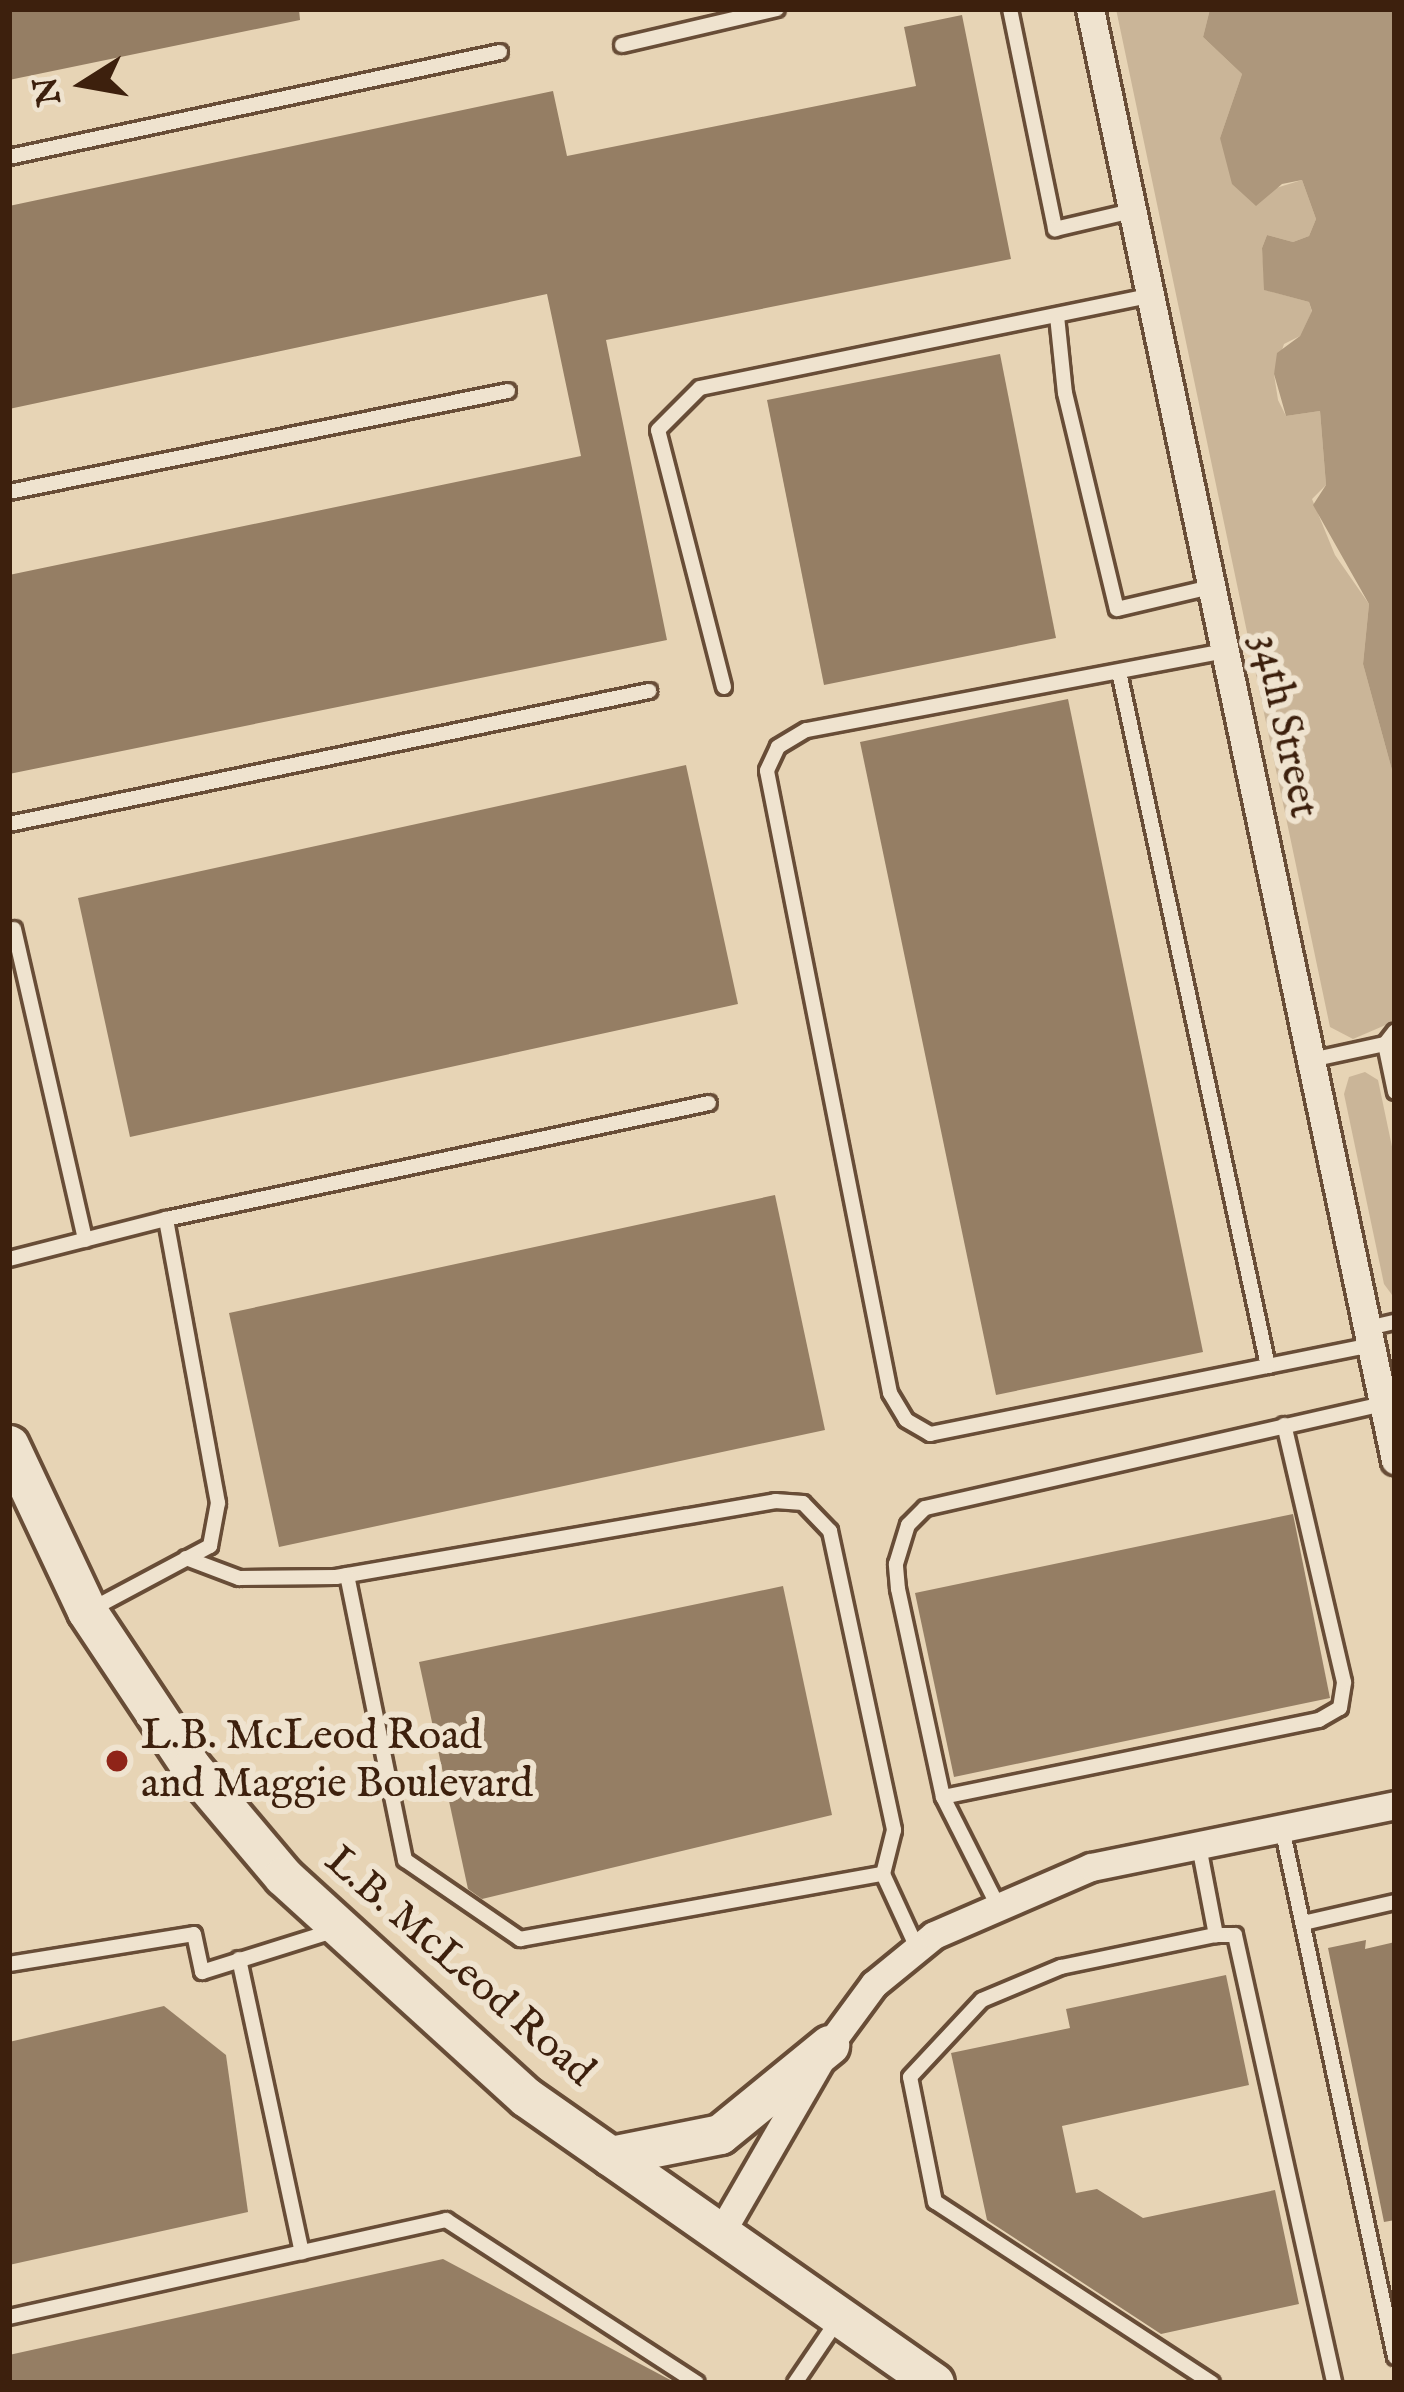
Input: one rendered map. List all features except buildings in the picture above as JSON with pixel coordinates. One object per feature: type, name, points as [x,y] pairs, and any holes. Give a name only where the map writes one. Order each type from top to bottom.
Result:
[{"type":"street","name":"34th Street","points":[[1090,9],[1311,1060],[1378,1331],[1395,1460]]},
{"type":"street","name":"L.B. McLeod Road","points":[[9,1445],[87,1611],[191,1767],[338,1930],[526,2096],[934,2383]]},
{"type":"street","points":[[720,2234],[829,2045],[874,1984],[917,1949],[998,1904],[1091,1868],[1395,1805]]},
{"type":"street","points":[[610,2156],[720,2134],[764,2106],[829,2045]]},
{"type":"lane","points":[[622,44],[777,9]]},
{"type":"lane","points":[[1010,9],[1055,229],[1132,211]]},
{"type":"lane","points":[[9,158],[500,52]]},
{"type":"lane","points":[[724,687],[658,430],[700,388],[1150,296]]},
{"type":"lane","points":[[1057,316],[1065,393],[1117,609],[1211,587]]},
{"type":"lane","points":[[9,492],[508,391]]},
{"type":"lane","points":[[1225,651],[806,730],[778,747],[767,771],[890,1393],[906,1420],[930,1434],[1268,1366],[1378,1331]]},
{"type":"lane","points":[[1119,672],[1268,1366]]},
{"type":"lane","points":[[9,824],[649,691]]},
{"type":"lane","points":[[14,929],[85,1240]]},
{"type":"lane","points":[[1311,1060],[1390,1038],[1395,1092]]},
{"type":"lane","points":[[9,1259],[166,1219],[709,1102]]},
{"type":"lane","points":[[87,1611],[210,1546],[218,1503],[166,1219]]},
{"type":"lane","points":[[998,1904],[944,1797],[898,1589],[900,1543],[925,1508],[1389,1402]]},
{"type":"lane","points":[[944,1797],[1319,1720],[1340,1708],[1344,1682],[1283,1425]]},
{"type":"lane","points":[[186,1558],[239,1578],[347,1575],[754,1504],[803,1503],[830,1531],[894,1830],[883,1874],[917,1949]]},
{"type":"lane","points":[[347,1575],[405,1860],[520,1940],[883,1874]]},
{"type":"lane","points":[[1282,1828],[1395,2357]]},
{"type":"lane","points":[[1199,1846],[1216,1935]]},
{"type":"lane","points":[[1303,1922],[1395,1902]]},
{"type":"lane","points":[[9,1964],[194,1934],[202,1972],[338,1930]]},
{"type":"lane","points":[[1212,2383],[935,2202],[910,2077],[982,2000],[1061,1967],[1216,1935],[1234,1935],[1334,2383]]},
{"type":"lane","points":[[238,1959],[302,2252]]},
{"type":"lane","points":[[9,2317],[446,2220],[698,2383]]},
{"type":"lane","points":[[795,2383],[838,2318]]},
{"type":"shaded area","points":[[1116,9],[1210,9],[1203,37],[1242,74],[1220,138],[1276,188],[1302,180],[1316,219],[1309,236],[1293,242],[1267,235],[1262,248],[1265,290],[1309,302],[1312,312],[1300,336],[1284,344],[1274,374],[1278,400],[1286,416],[1320,411],[1326,485],[1312,499],[1335,555],[1369,604],[1363,664],[1395,781],[1395,1021],[1353,1039],[1330,1027]]},
{"type":"shaded area","points":[[1210,9],[1395,9],[1395,781],[1363,664],[1369,604],[1313,505],[1326,485],[1320,411],[1286,416],[1274,374],[1277,353],[1300,336],[1312,311],[1309,302],[1264,290],[1262,248],[1267,235],[1293,242],[1309,236],[1316,219],[1302,180],[1282,184],[1256,206],[1232,184],[1220,138],[1242,74],[1203,37]]},
{"type":"shaded area","points":[[1365,1072],[1378,1080],[1395,1161],[1395,1299],[1384,1284],[1344,1094],[1349,1077]]},
{"type":"place","name":"L.B. McLeod Road and Maggie Boulevard","points":[[117,1761]]}]
